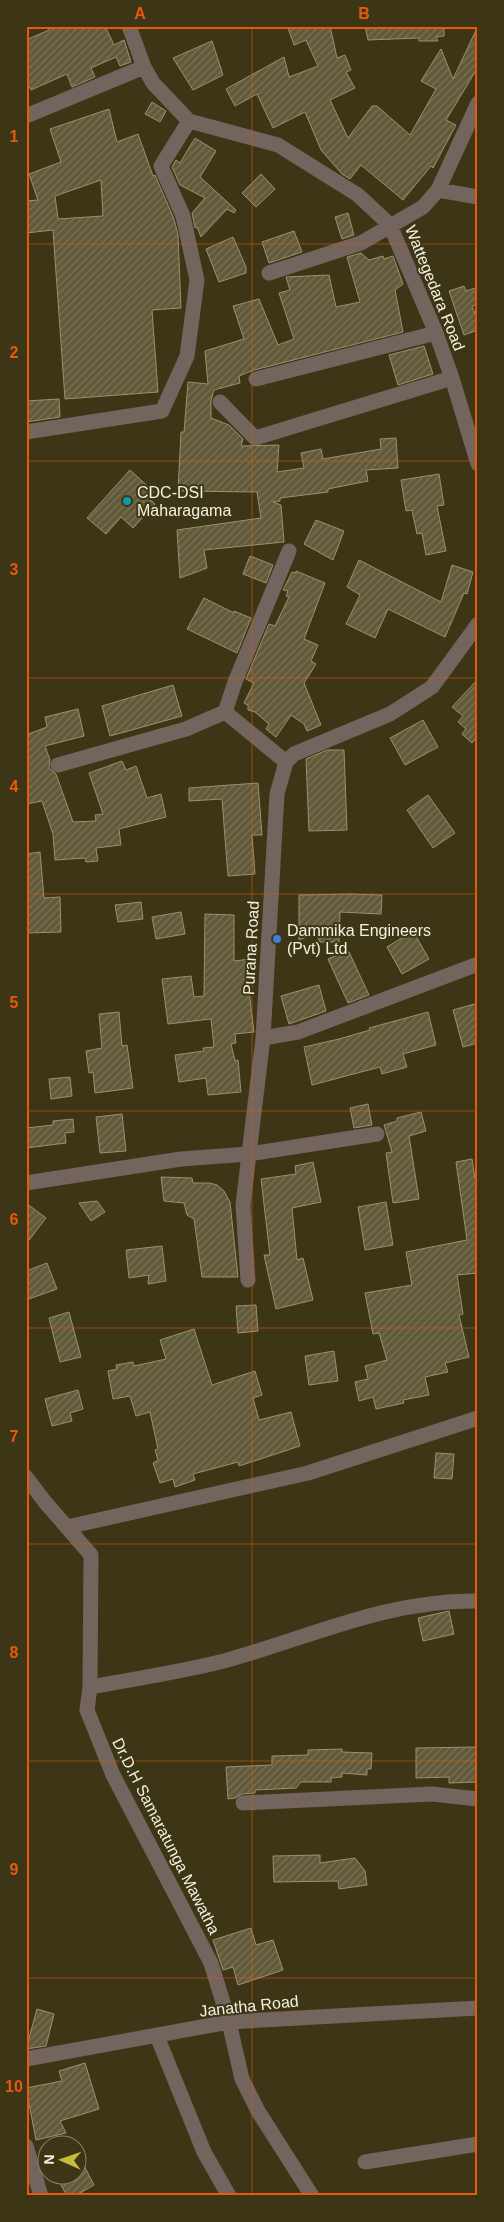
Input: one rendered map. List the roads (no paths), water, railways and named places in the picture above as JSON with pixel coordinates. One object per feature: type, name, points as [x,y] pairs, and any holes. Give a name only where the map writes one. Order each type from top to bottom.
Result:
[{"type":"street","points":[[26,432],[162,411],[187,356],[197,280],[183,216],[161,166],[189,121],[153,84],[144,67],[129,26]]},
{"type":"street","points":[[26,116],[144,67]]},
{"type":"street","points":[[269,274],[361,243],[423,207],[438,190],[478,103]]},
{"type":"street","name":"Wattegedara Road","points":[[189,121],[278,145],[358,195],[390,226],[436,333],[478,464]]},
{"type":"street","points":[[438,190],[478,197]]},
{"type":"street","points":[[256,379],[436,333]]},
{"type":"street","points":[[220,402],[255,438],[452,378]]},
{"type":"street","points":[[58,765],[186,729],[225,712],[235,682],[289,551]]},
{"type":"street","points":[[225,712],[286,762],[294,754],[390,714],[432,687],[478,624]]},
{"type":"street","name":"Purana Road","points":[[248,1280],[243,1205],[264,1038],[277,794],[286,762]]},
{"type":"street","points":[[264,1038],[298,1032],[478,964]]},
{"type":"street","points":[[26,1184],[181,1159],[249,1154],[378,1134]]},
{"type":"street","points":[[67,1527],[308,1472],[478,1418]]},
{"type":"street","name":"Dr.D.H Samaratunga Mawatha","points":[[26,1476],[44,1502],[91,1555],[90,1687],[87,1710],[109,1766],[211,1963],[229,2022],[242,2079],[258,2111],[312,2196]]},
{"type":"street","points":[[90,1687],[224,1661],[387,1610],[448,1600],[478,1601]]},
{"type":"street","points":[[243,1804],[432,1794],[478,1799]]},
{"type":"street","name":"Janatha Road","points":[[26,2059],[229,2022],[478,2008]]},
{"type":"street","points":[[157,2036],[204,2152],[229,2196]]},
{"type":"street","points":[[365,2162],[478,2144]]},
{"type":"street","points":[[26,2146],[40,2196]]},
{"type":"place","name":"CDC-DSI Maharagama","points":[[127,501]]},
{"type":"place","name":"Dammika Engineers (Pvt) Ltd","points":[[277,939]]}]
